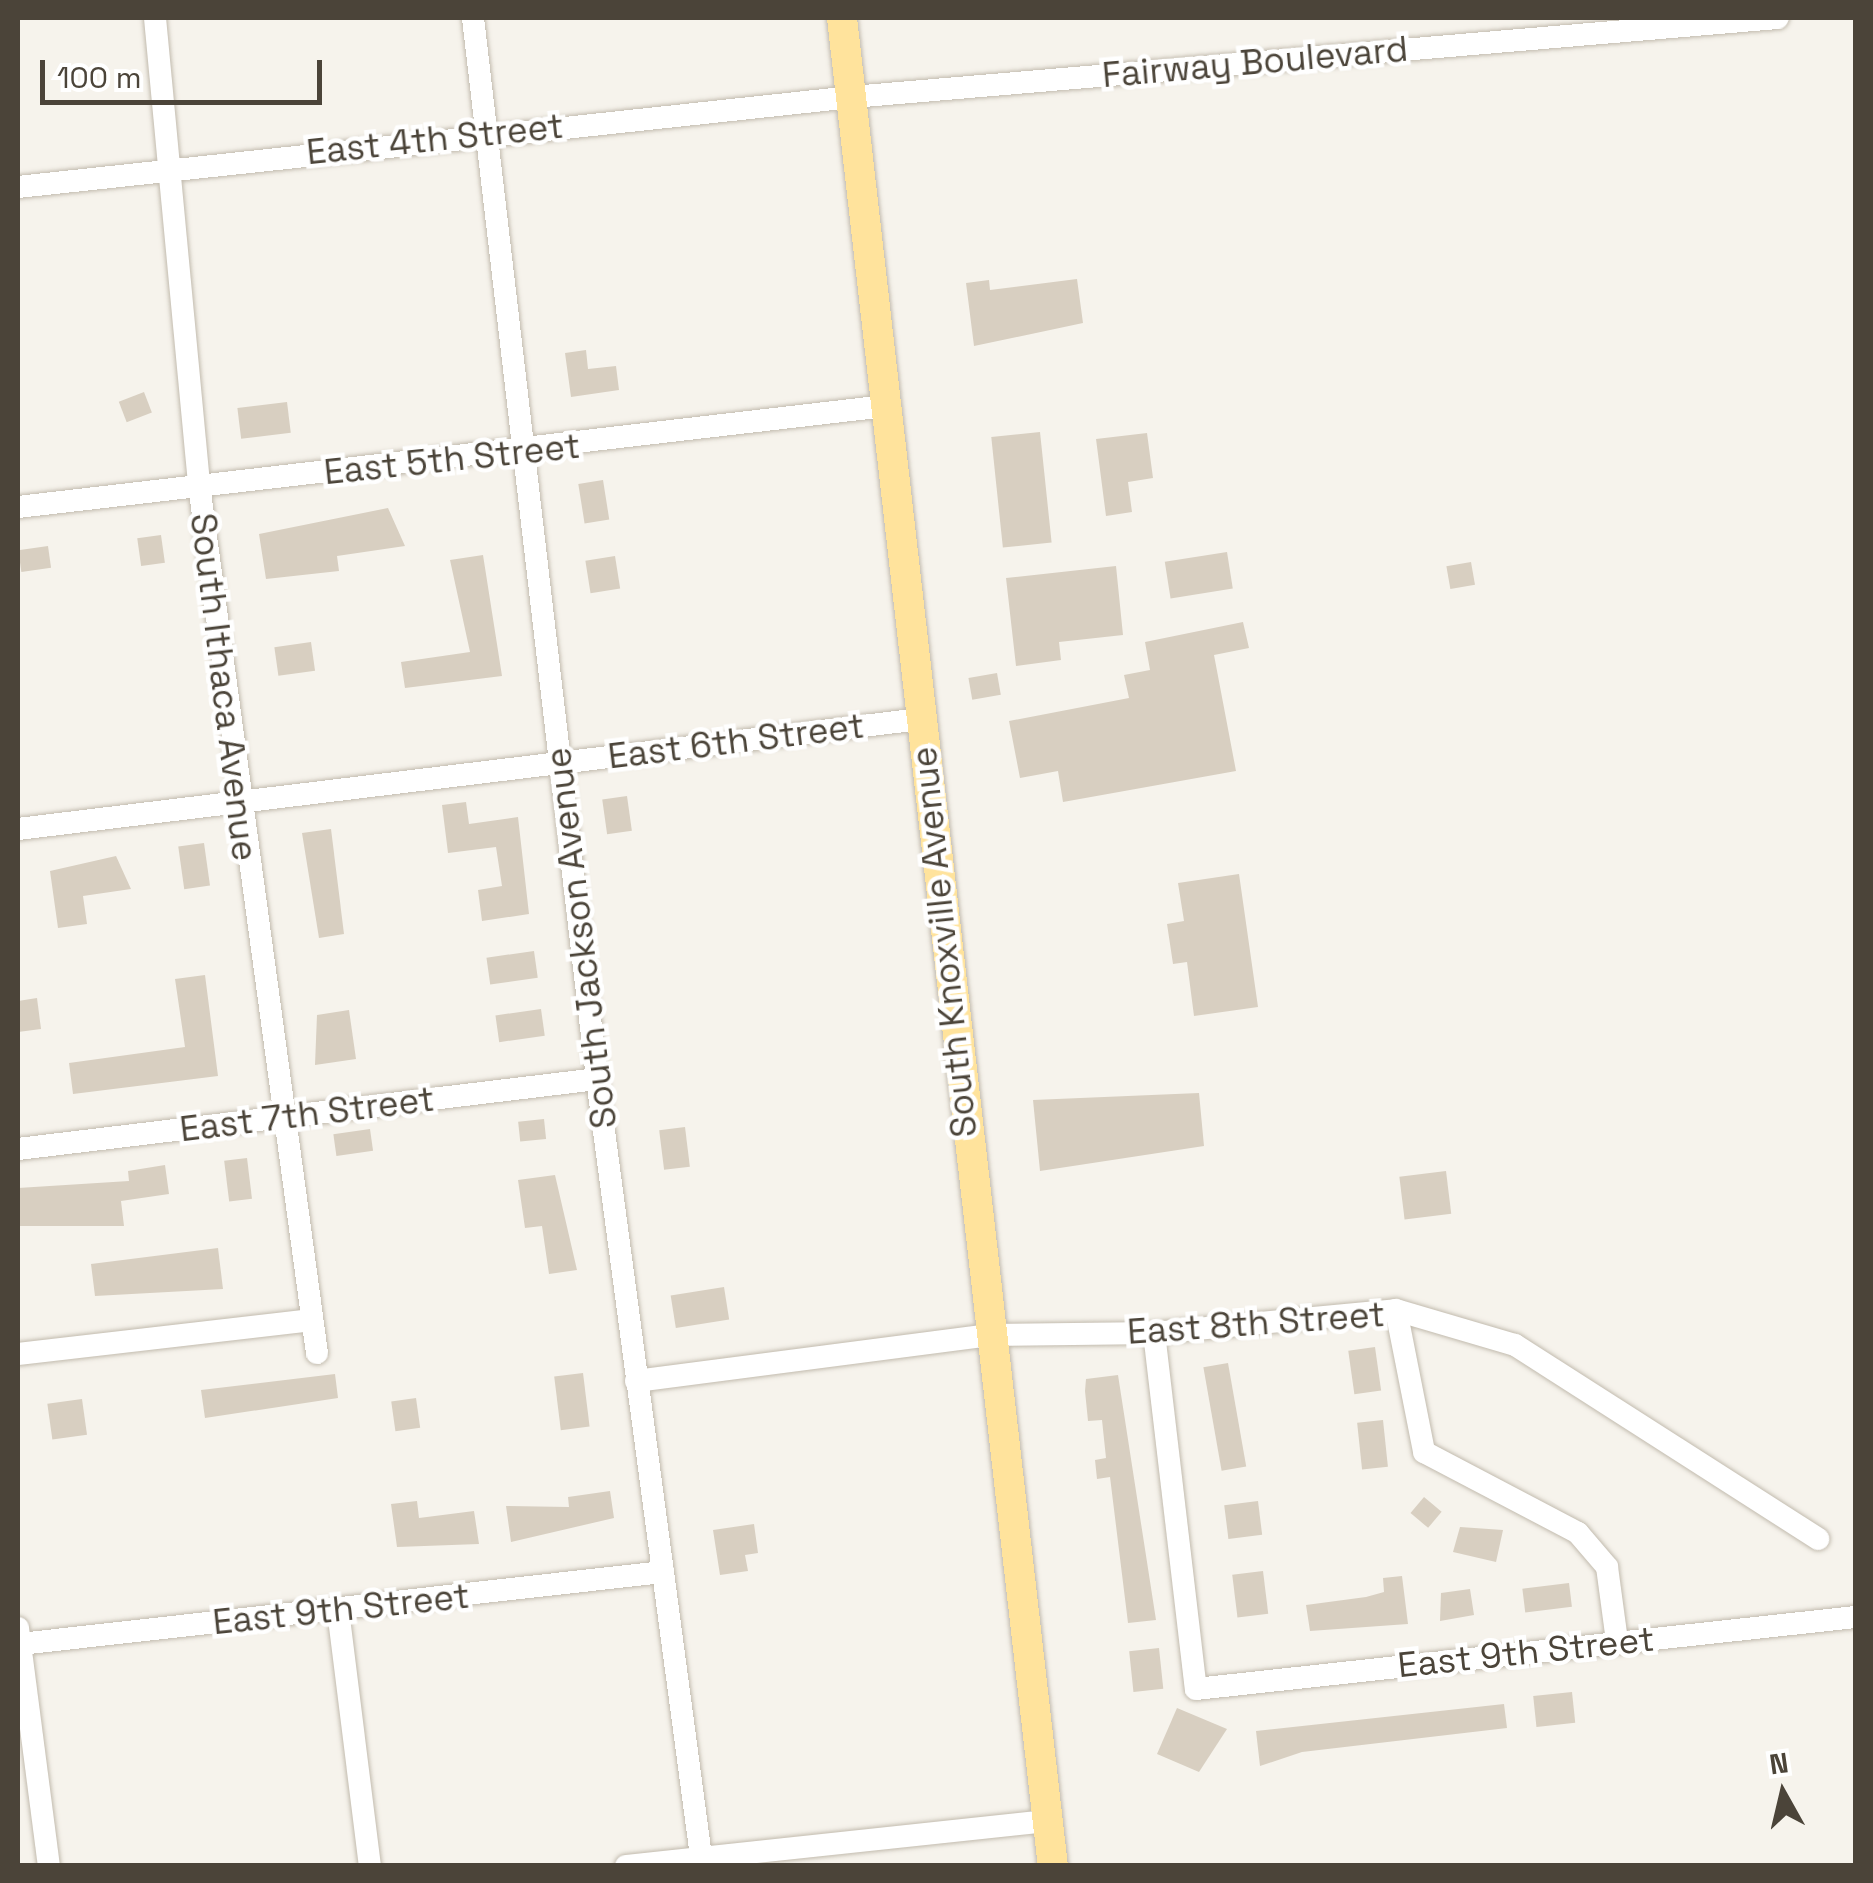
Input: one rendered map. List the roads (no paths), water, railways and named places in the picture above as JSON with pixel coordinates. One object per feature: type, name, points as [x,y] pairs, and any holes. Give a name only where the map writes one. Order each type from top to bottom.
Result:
[{"type":"main road","name":"South Knoxville Avenue","points":[[842,18],[990,1336],[1054,1866]]},
{"type":"street","name":"South Ithaca Avenue","points":[[155,18],[199,486],[281,1116],[317,1353]]},
{"type":"street","name":"South Jackson Avenue","points":[[473,18],[597,1079],[701,1856]]},
{"type":"street","name":"Fairway Boulevard","points":[[852,96],[1778,18]]},
{"type":"street","name":"East 4th Street","points":[[18,187],[487,132],[852,96]]},
{"type":"street","name":"East 5th Street","points":[[18,507],[524,454],[886,406]]},
{"type":"street","name":"East 6th Street","points":[[18,828],[920,719]]},
{"type":"street","name":"East 7th Street","points":[[18,1149],[597,1079]]},
{"type":"street","name":"East 8th Street","points":[[636,1381],[990,1336],[1154,1332],[1396,1310],[1515,1345],[1818,1539]]},
{"type":"street","points":[[1396,1310],[1424,1452],[1578,1533],[1607,1567],[1617,1641]]},
{"type":"street","points":[[18,1354],[312,1320]]},
{"type":"street","name":"East 9th Street","points":[[1154,1332],[1196,1689],[1856,1617]]},
{"type":"street","name":"East 9th Street","points":[[18,1636],[338,1610],[663,1572]]},
{"type":"street","points":[[338,1610],[370,1866]]},
{"type":"street","points":[[18,1636],[49,1866]]},
{"type":"street","points":[[626,1866],[1048,1820]]}]
